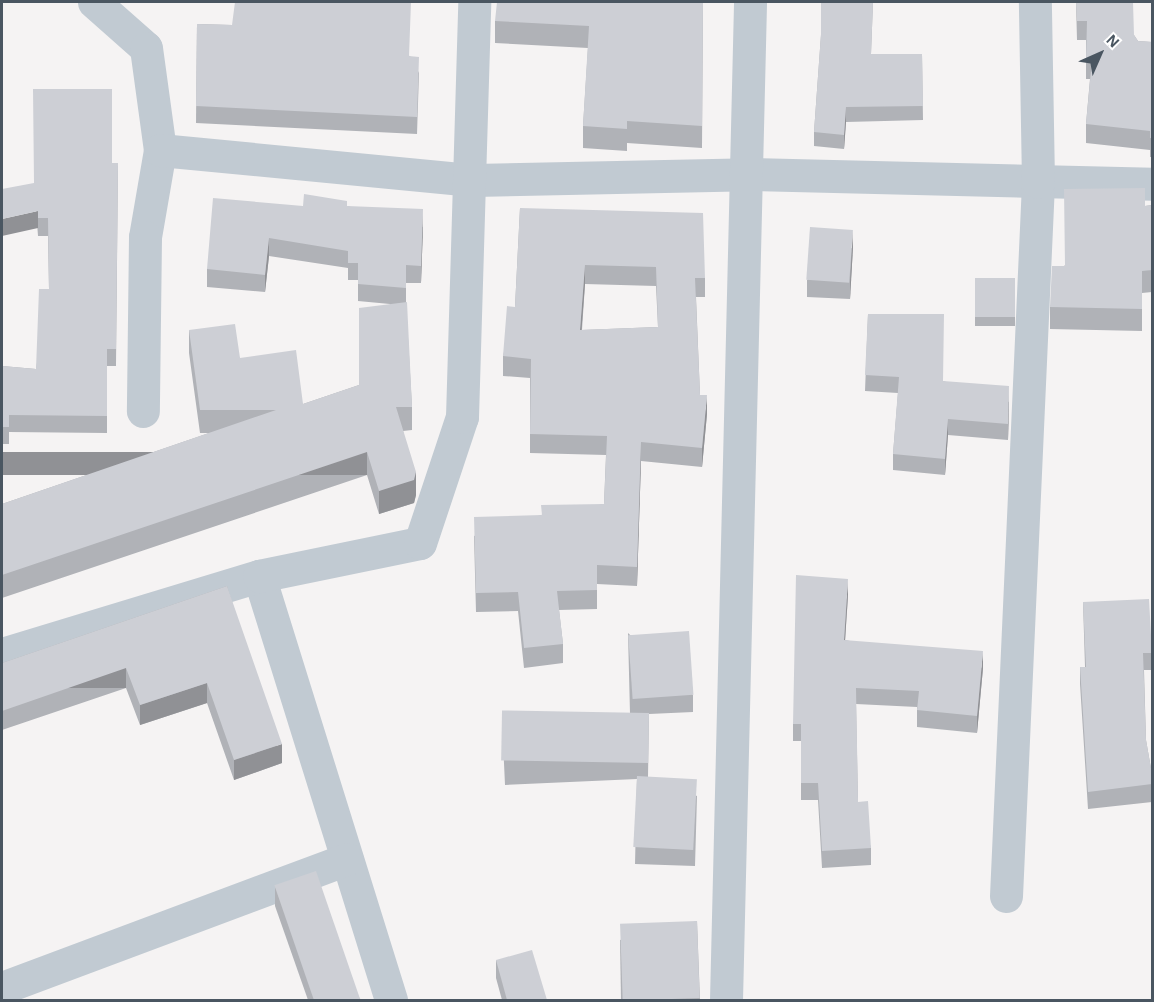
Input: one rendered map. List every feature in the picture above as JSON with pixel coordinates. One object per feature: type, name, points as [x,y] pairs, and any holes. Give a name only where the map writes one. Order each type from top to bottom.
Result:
[{"type":"street","points":[[94,2],[146,48],[159,150],[145,237],[143,411]]},
{"type":"street","points":[[2,654],[259,576],[420,543],[462,417],[473,180],[474,2]]},
{"type":"street","points":[[726,1000],[749,174],[750,2]]},
{"type":"street","points":[[1006,896],[1038,182],[1035,2]]},
{"type":"street","points":[[159,150],[473,180],[749,174],[1152,184]]},
{"type":"street","points":[[259,576],[391,1000]]},
{"type":"street","points":[[2,988],[347,859]]},
{"type":"building","points":[[235,2],[411,2],[409,56],[419,57],[417,117],[196,106],[197,24],[232,25]]},
{"type":"building","points":[[497,2],[703,2],[702,126],[627,121],[627,129],[583,126],[589,26],[495,21]]},
{"type":"building","points":[[821,2],[873,2],[871,54],[922,54],[923,106],[846,107],[844,135],[814,132]]},
{"type":"building","points":[[1076,2],[1133,2],[1134,35],[1138,41],[1152,42],[1152,138],[1150,138],[1150,131],[1086,124],[1092,60],[1086,60],[1087,21],[1077,21]]},
{"type":"building","points":[[33,89],[112,89],[112,163],[118,163],[116,349],[107,349],[107,416],[9,415],[9,427],[2,427],[2,366],[36,369],[39,289],[49,289],[48,218],[38,218],[38,211],[2,219],[2,189],[34,183]]},
{"type":"building","points":[[1145,188],[1145,206],[1152,205],[1152,270],[1142,271],[1142,309],[1050,307],[1052,266],[1065,266],[1064,189]]},
{"type":"building","points":[[304,194],[347,201],[347,206],[423,209],[421,266],[406,265],[406,288],[358,284],[358,263],[348,263],[348,251],[269,238],[265,275],[207,269],[213,198],[303,206]]},
{"type":"building","points":[[520,208],[703,213],[705,278],[695,278],[700,395],[707,395],[702,448],[641,442],[637,567],[597,565],[597,590],[557,591],[563,644],[524,648],[518,592],[476,593],[474,517],[542,515],[541,505],[604,504],[607,436],[530,434],[531,359],[503,356],[507,306],[515,307]],"holes":[[[585,265],[656,267],[658,327],[580,330]]]},
{"type":"building","points":[[810,227],[853,230],[849,283],[806,280]]},
{"type":"building","points":[[975,278],[1015,278],[1015,317],[975,317]]},
{"type":"building","points":[[407,302],[412,407],[396,407],[416,472],[414,480],[379,491],[367,452],[2,575],[2,504],[276,410],[200,410],[189,330],[235,324],[240,358],[296,350],[303,404],[359,385],[359,308]]},
{"type":"building","points":[[868,314],[944,314],[943,381],[1009,386],[1008,424],[948,419],[945,459],[893,454],[899,377],[865,375]]},
{"type":"building","points":[[796,575],[848,579],[844,640],[983,651],[977,716],[917,710],[919,691],[856,688],[858,802],[868,801],[871,848],[822,851],[818,783],[801,783],[801,724],[793,724]]},
{"type":"building","points":[[227,586],[282,744],[234,760],[207,683],[140,705],[126,668],[2,711],[2,663]]},
{"type":"building","points":[[1149,599],[1152,653],[1143,653],[1146,740],[1152,784],[1088,792],[1080,667],[1086,667],[1083,602]]},
{"type":"building","points":[[689,631],[693,695],[633,699],[628,635]]},
{"type":"building","points":[[502,710],[649,713],[648,763],[501,760]]},
{"type":"building","points":[[637,776],[697,779],[693,850],[633,847]]},
{"type":"building","points":[[316,871],[360,1000],[314,1000],[274,885]]},
{"type":"building","points":[[697,921],[700,998],[623,1000],[620,924]]},
{"type":"building","points":[[532,950],[547,1000],[507,1000],[496,960]]}]
